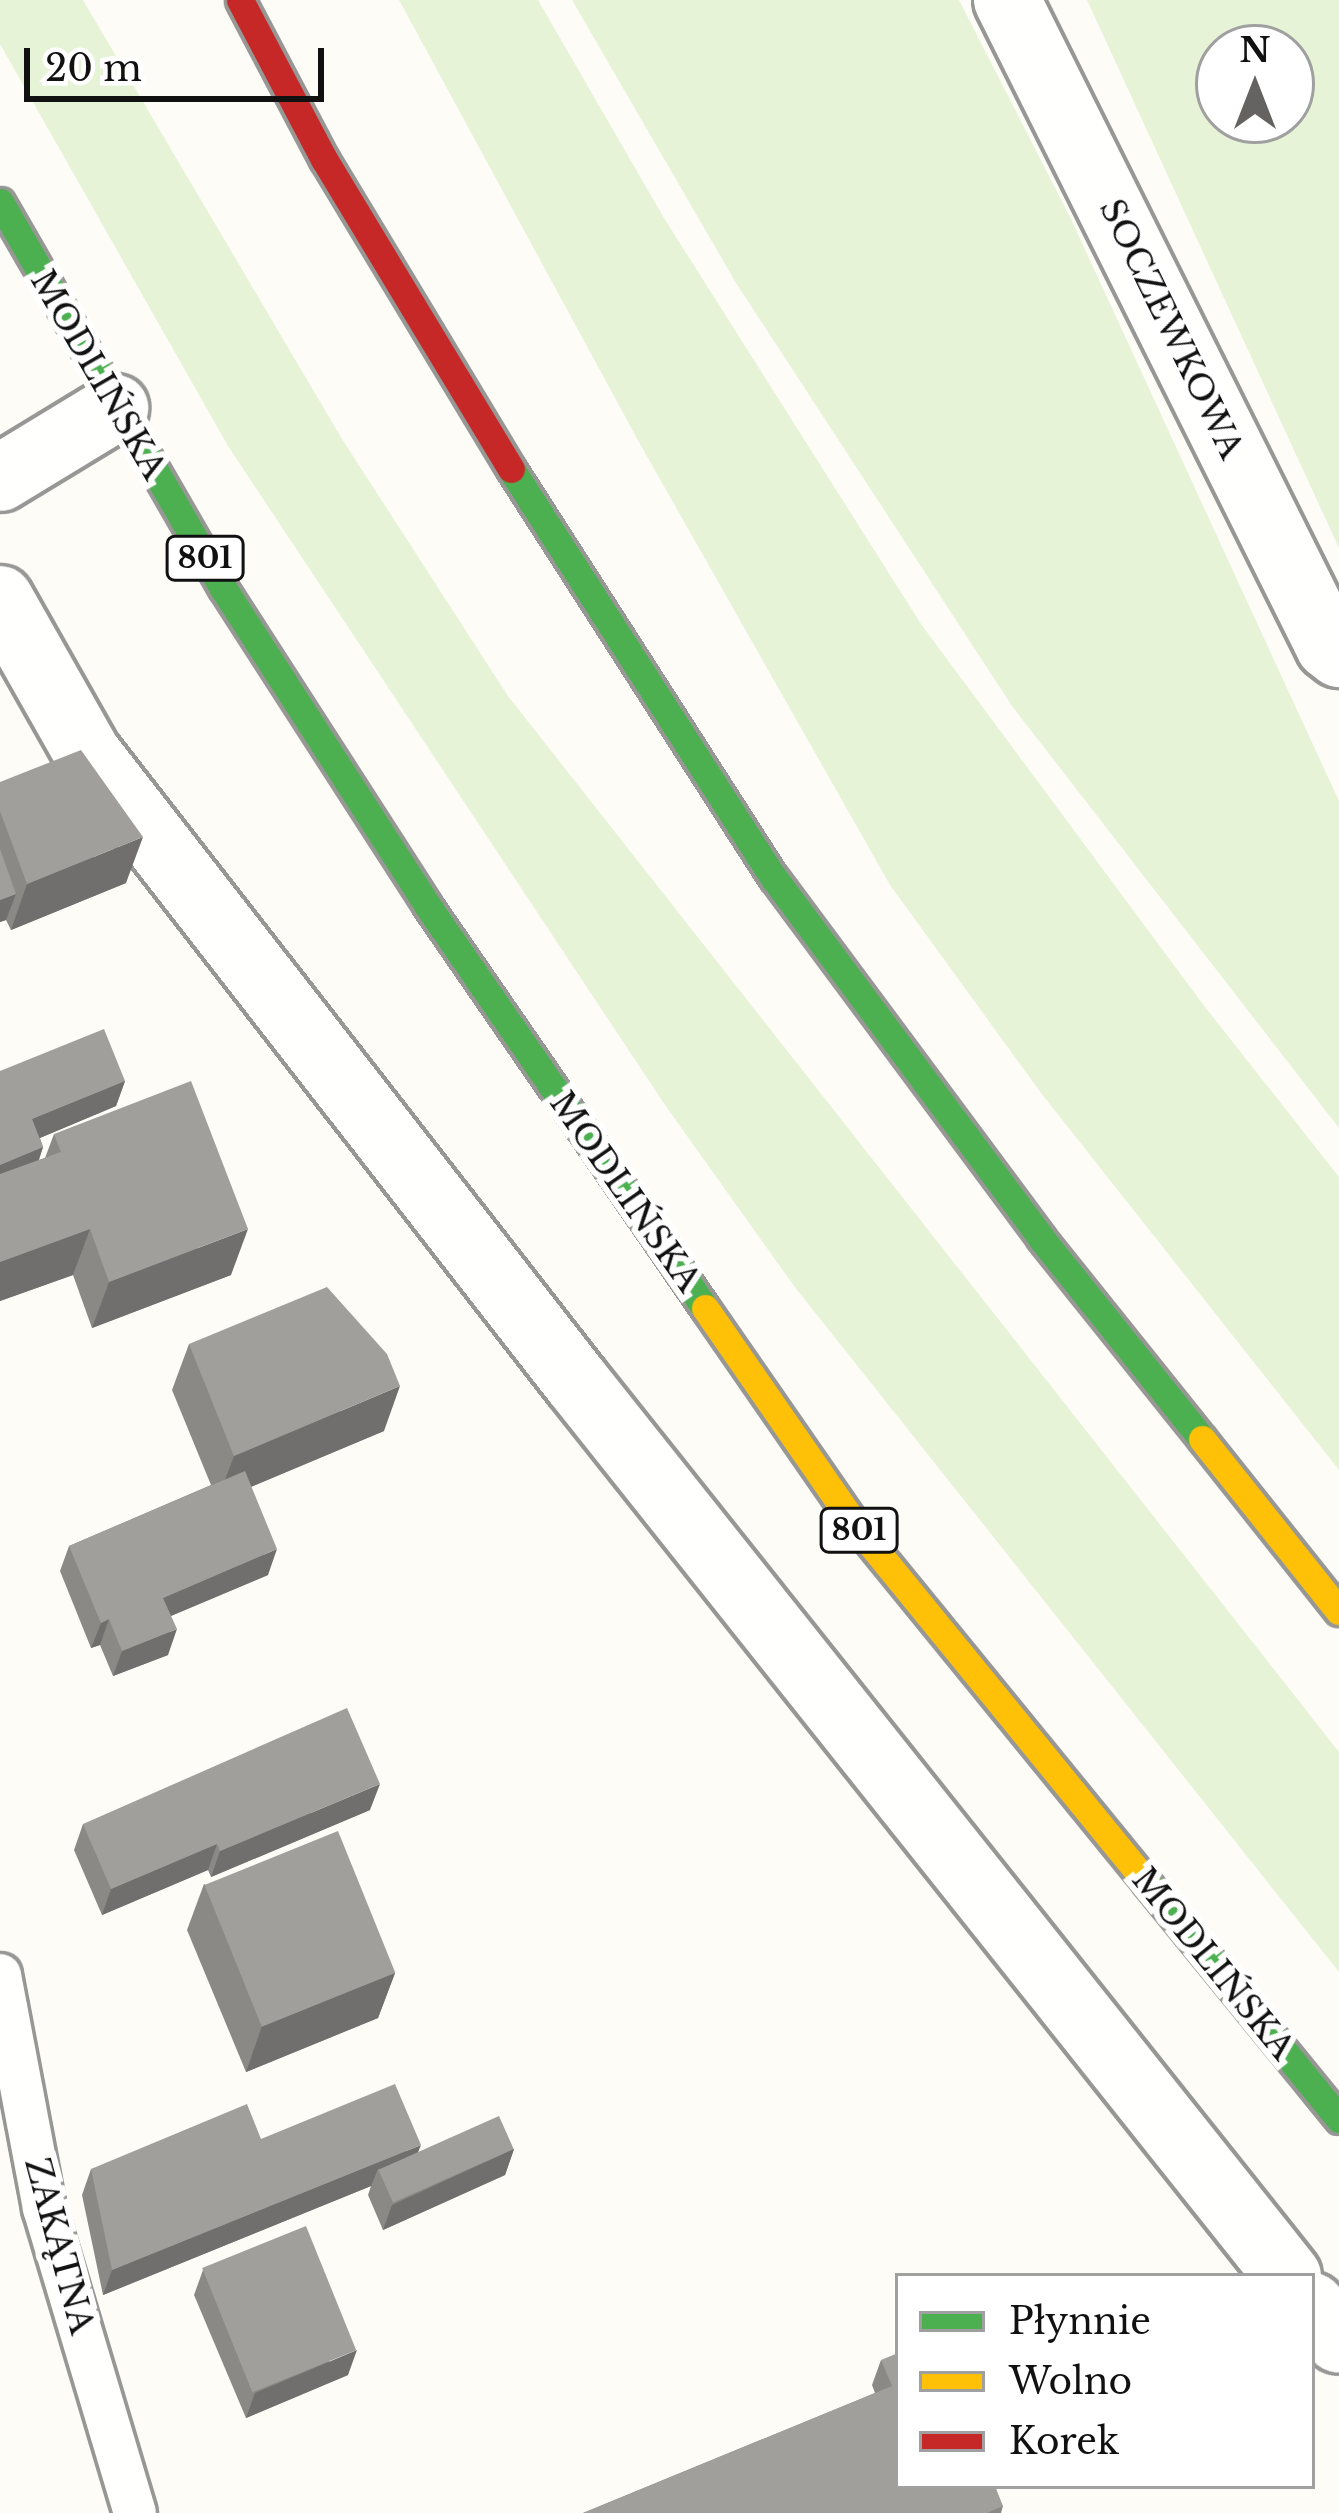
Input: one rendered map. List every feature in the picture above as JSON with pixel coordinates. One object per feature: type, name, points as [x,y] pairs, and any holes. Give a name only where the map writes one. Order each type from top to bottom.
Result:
[{"type":"main road","points":[[240,0],[324,159],[526,493],[774,878],[1041,1238],[1339,1612]]},
{"type":"main road","name":"MODLIŃSKA","points":[[0,202],[115,408],[427,904],[856,1526],[1339,2119]]},
{"type":"street","name":"SOCZEWKOWA","points":[[1007,0],[1329,646],[1339,654]]},
{"type":"street","points":[[0,478],[115,408]]},
{"type":"street","points":[[0,599],[65,762],[615,1431],[1286,2273]]},
{"type":"street","points":[[1315,2310],[1339,2340]]},
{"type":"lane","name":"ZAKĄTNA","points":[[0,1975],[44,2208],[135,2513]]},
{"type":"green space","points":[[0,0],[83,0],[342,439],[508,696],[1339,1752],[1339,1972],[794,1286],[665,1105],[228,446],[0,44]]},
{"type":"green space","points":[[399,0],[538,0],[664,218],[921,624],[1202,1003],[1339,1177],[1339,1470],[1041,1093],[890,885],[640,444]]},
{"type":"green space","points":[[572,0],[959,0],[1071,219],[1339,801],[1339,1128],[1012,706],[736,283]]},
{"type":"green space","points":[[1087,0],[1339,0],[1339,548]]},
{"type":"building","points":[[81,750],[143,837],[27,884],[0,811],[0,782]]},
{"type":"building","points":[[0,849],[16,894],[0,900]]},
{"type":"building","points":[[104,1029],[125,1081],[32,1119],[43,1147],[0,1165],[0,1071]]},
{"type":"building","points":[[191,1081],[248,1229],[109,1282],[90,1229],[0,1262],[0,1174],[61,1152],[54,1134]]},
{"type":"building","points":[[327,1287],[387,1354],[400,1386],[234,1456],[189,1344]]},
{"type":"building","points":[[245,1471],[277,1549],[163,1598],[177,1629],[122,1651],[109,1619],[101,1623],[69,1546]]},
{"type":"building","points":[[347,1708],[380,1784],[220,1851],[217,1844],[111,1889],[83,1824]]},
{"type":"building","points":[[338,1831],[395,1973],[262,2027],[204,1885]]},
{"type":"building","points":[[395,2084],[421,2145],[112,2270],[91,2169],[247,2104],[261,2139]]},
{"type":"building","points":[[499,2116],[514,2149],[393,2203],[378,2170]]},
{"type":"building","points":[[306,2226],[356,2350],[252,2392],[202,2268]]},
{"type":"building","points":[[895,2354],[895,2489],[996,2489],[1003,2506],[987,2513],[583,2513],[892,2386],[881,2360]]},
{"type":"traffic: fast","points":[[0,202],[223,588],[427,905],[705,1308]]},
{"type":"traffic: fast","points":[[511,469],[774,878],[1041,1238],[1202,1439]]},
{"type":"traffic: fast","points":[[1146,1882],[1339,2119]]},
{"type":"traffic: slow","points":[[705,1308],[856,1526],[1146,1882]]},
{"type":"traffic: slow","points":[[1202,1439],[1339,1611]]},
{"type":"traffic: jam","points":[[240,0],[324,159],[511,469]]}]
